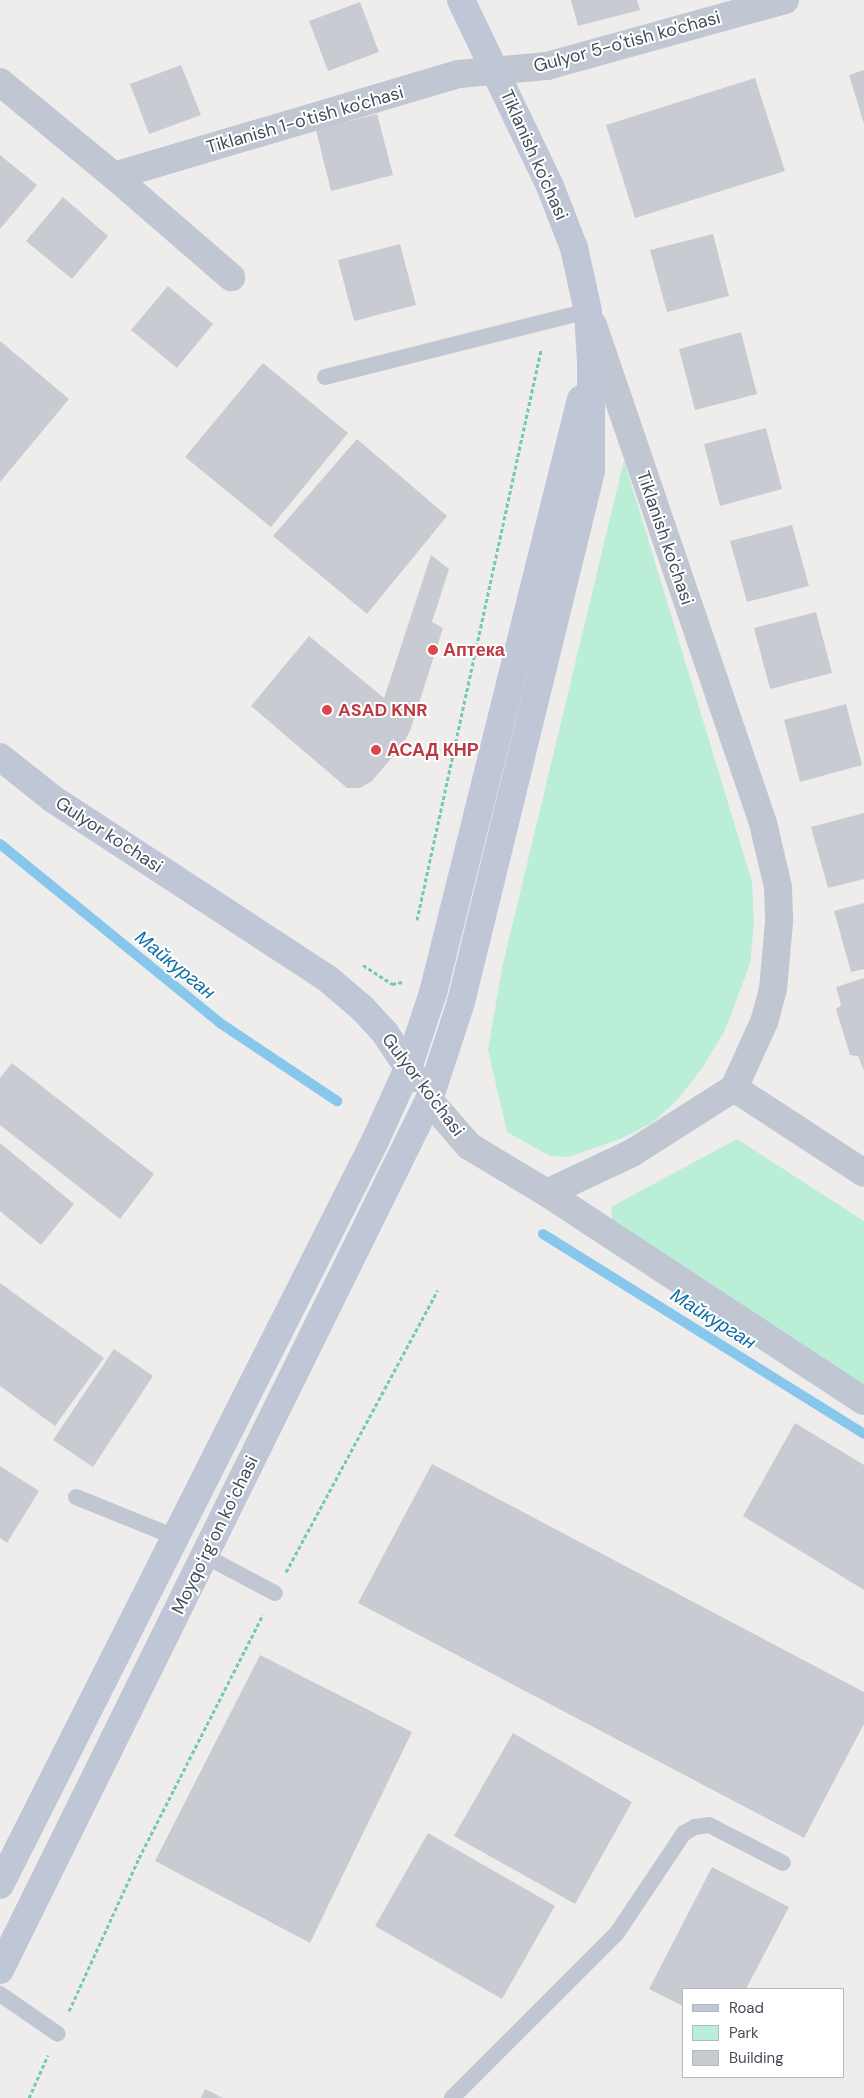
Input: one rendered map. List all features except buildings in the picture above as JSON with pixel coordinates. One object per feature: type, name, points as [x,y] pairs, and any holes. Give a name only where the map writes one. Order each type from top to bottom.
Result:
[{"type":"street","name":"Tiklanish ko'chasi","points":[[461,0],[550,186],[574,248],[588,311],[763,823],[778,887],[779,922],[773,989],[764,1022],[734,1088]]},
{"type":"street","name":"Gulyor 5-o'tish ko'chasi","points":[[496,72],[547,66],[785,0]]},
{"type":"street","name":"Tiklanish 1-o'tish ko'chasi","points":[[114,176],[459,74],[496,72]]},
{"type":"street","points":[[0,82],[114,176],[231,277]]},
{"type":"street","points":[[588,311],[591,362]]},
{"type":"street","name":"Moyqoʻrgʻon koʻchasi","points":[[0,1885],[376,1138],[408,1068],[433,993],[591,362]]},
{"type":"street","name":"Moyqoʻrgʻon koʻchasi","points":[[0,1970],[429,1100],[461,1002],[591,471],[591,362]]},
{"type":"street","name":"Gulyor ko'chasi","points":[[0,758],[53,799],[328,980],[362,1008],[385,1033],[429,1100],[469,1146],[547,1194],[864,1401]]},
{"type":"street","points":[[547,1194],[632,1153],[734,1088],[864,1173]]},
{"type":"lane","points":[[325,378],[588,311]]},
{"type":"lane","points":[[76,1497],[175,1537]]},
{"type":"lane","points":[[205,1556],[274,1593]]},
{"type":"lane","points":[[452,2098],[617,1933],[684,1833],[695,1827],[709,1825],[783,1863]]},
{"type":"lane","points":[[0,1994],[58,2034]]},
{"type":"path","points":[[416,924],[547,322]]},
{"type":"path","points":[[361,964],[392,984],[403,983],[405,973]]},
{"type":"path","points":[[29,2098],[139,1858],[274,1593],[438,1290]]},
{"type":"green space","points":[[624,460],[752,882],[754,924],[750,964],[725,1030],[703,1067],[678,1099],[652,1123],[620,1139],[568,1157],[550,1156],[507,1132],[488,1050],[502,968]]},
{"type":"green space","points":[[737,1139],[864,1221],[864,1390],[613,1230],[611,1207]]},
{"type":"waterway","name":"Майкурган","points":[[0,844],[220,1023],[337,1101]]},
{"type":"waterway","name":"Майкурган","points":[[543,1234],[864,1434]]},
{"type":"place","name":"Аптека","points":[[433,650]]},
{"type":"place","name":"ASAD KNR","points":[[327,710]]},
{"type":"place","name":"АСАД КНР","points":[[376,750]]}]
